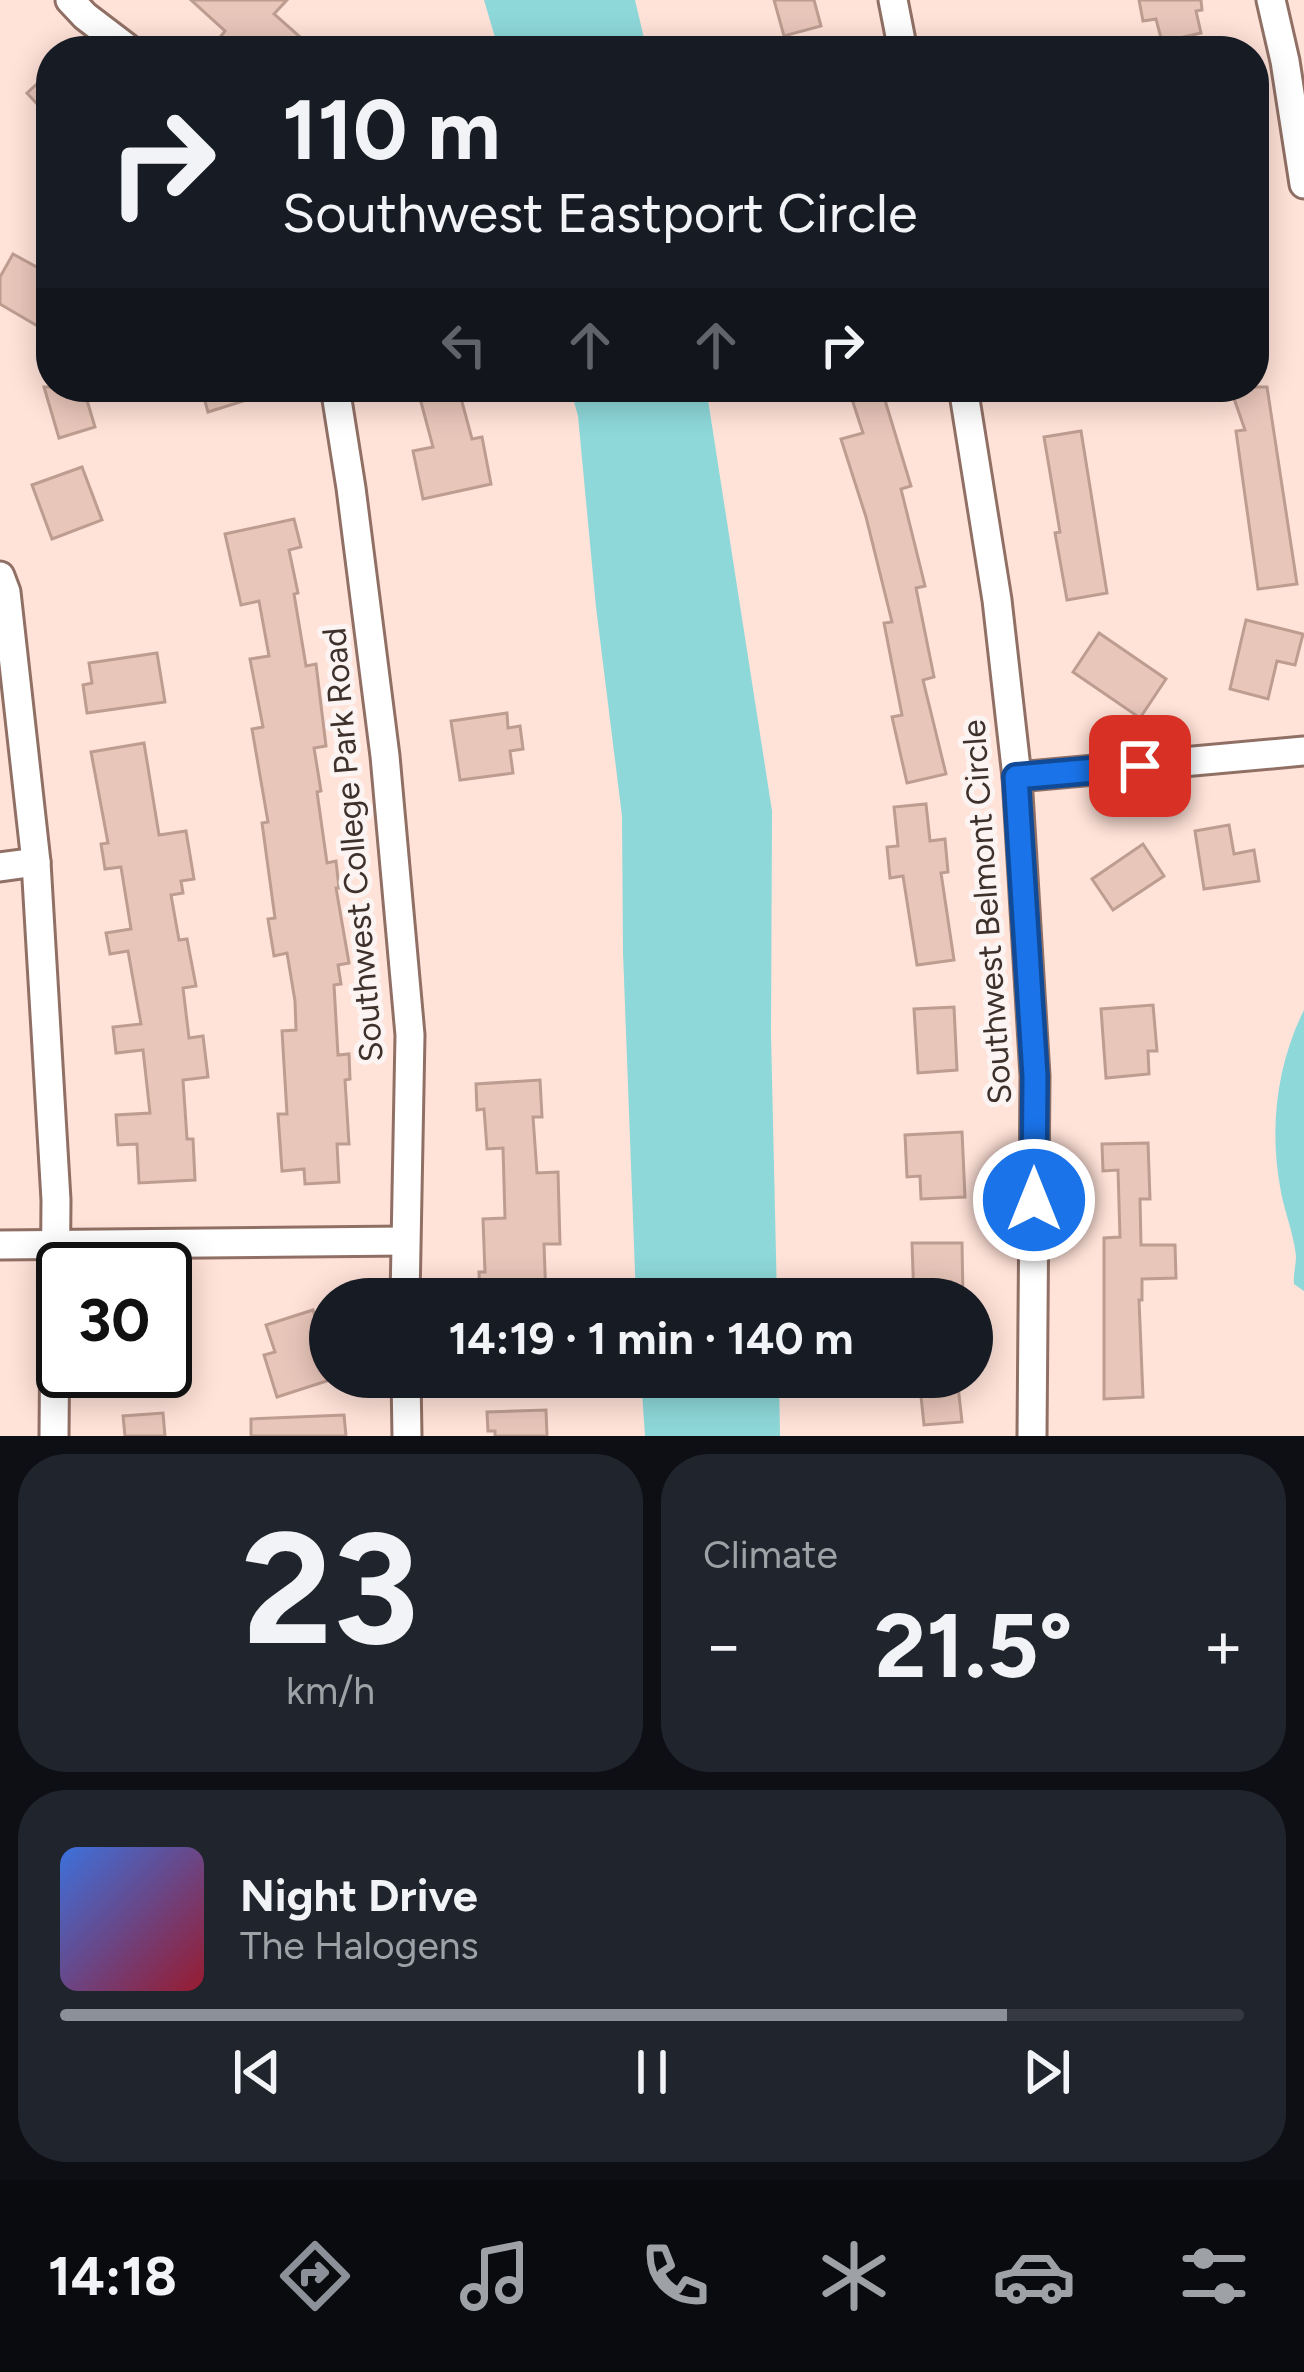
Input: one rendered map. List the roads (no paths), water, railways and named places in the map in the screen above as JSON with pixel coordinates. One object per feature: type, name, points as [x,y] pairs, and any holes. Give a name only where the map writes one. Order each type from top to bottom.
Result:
[{"type":"street","points":[[70,0],[111,36]]},
{"type":"street","points":[[893,0],[900,36]]},
{"type":"street","points":[[1271,0],[1294,59],[1304,184]]},
{"type":"street","name":"Southwest College Park Road","points":[[337,402],[386,756],[410,1035],[406,1278]]},
{"type":"street","name":"Southwest Belmont Circle","points":[[965,402],[998,600],[1016,777],[1035,1076],[1032,1436]]},
{"type":"street","points":[[0,576],[6,592],[36,862],[55,1242]]},
{"type":"street","points":[[1016,777],[1304,751]]},
{"type":"street","points":[[0,868],[36,862]]},
{"type":"street","points":[[192,1244],[405,1241]]},
{"type":"street","points":[[0,1245],[36,1246]]},
{"type":"street","points":[[54,1398],[54,1436]]},
{"type":"street","points":[[406,1398],[406,1436]]},
{"type":"water","points":[[484,0],[635,0],[643,36],[495,36]]},
{"type":"water","points":[[574,402],[708,402],[772,811],[777,1278],[635,1278],[622,816]]},
{"type":"water","points":[[1304,1010],[1304,1291],[1294,1284],[1296,1256],[1277,1169],[1276,1122],[1281,1076]]},
{"type":"water","points":[[642,1398],[779,1398],[780,1436],[645,1436]]}]
